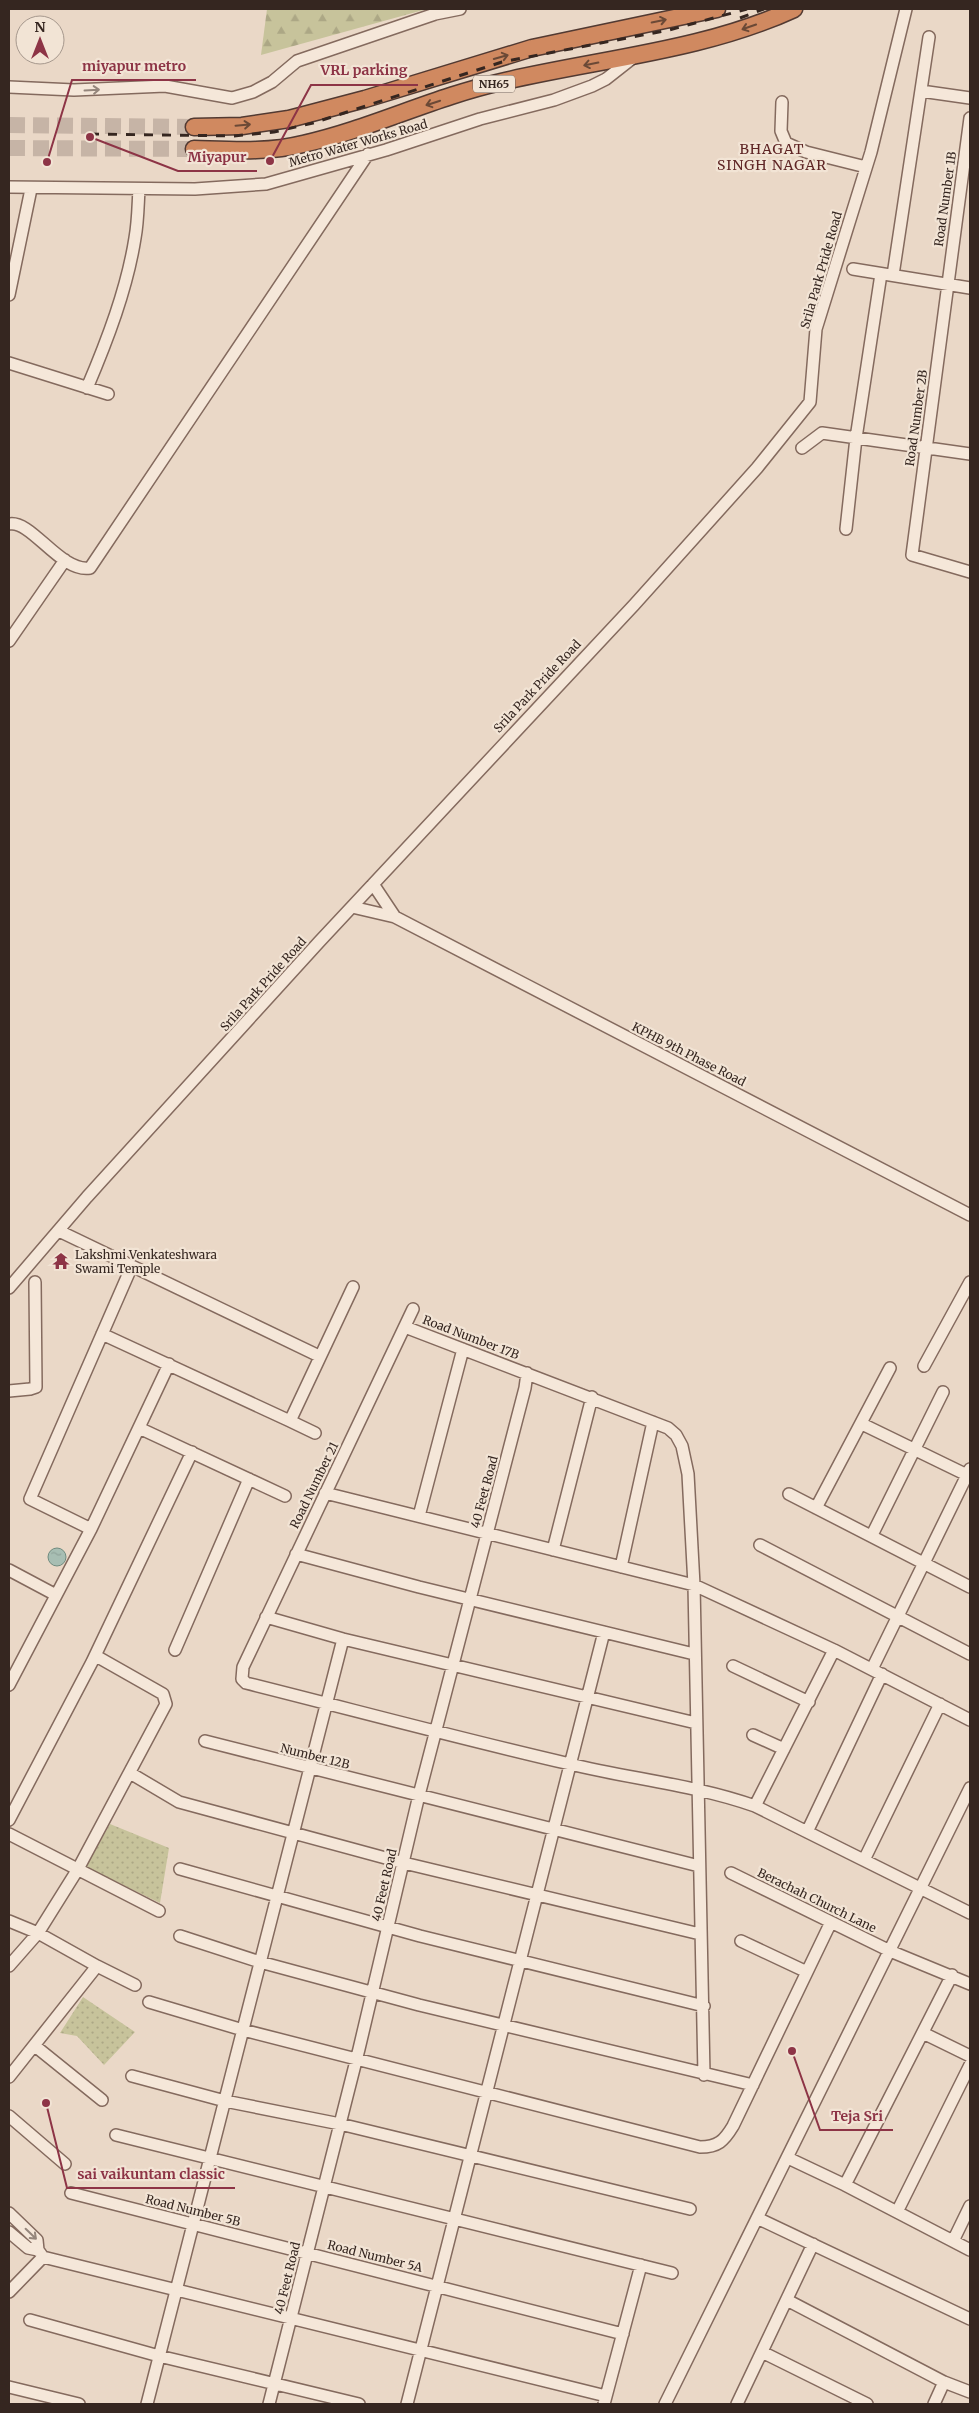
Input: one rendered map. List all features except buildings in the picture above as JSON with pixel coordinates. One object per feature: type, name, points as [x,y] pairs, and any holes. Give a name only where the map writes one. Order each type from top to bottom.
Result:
[{"type":"highway","name":"NH65","points":[[194,127],[242,126],[289,119],[366,99],[478,63],[532,48],[717,9]]},
{"type":"highway","name":"NH65","points":[[194,149],[243,150],[302,144],[486,86],[734,32],[794,9]]},
{"type":"highway","points":[[478,63],[486,86]]},
{"type":"street","points":[[9,87],[74,90],[165,86],[232,98],[253,92],[272,82],[297,61],[436,14],[460,9]]},
{"type":"street","name":"Srila Park Pride Road","points":[[9,1288],[373,884],[634,605],[757,468],[810,402],[816,329],[866,167],[906,9]]},
{"type":"street","points":[[893,276],[929,37]]},
{"type":"street","name":"Metro Water Works Road","points":[[9,187],[32,189],[195,189],[266,184],[386,150],[592,86],[606,79],[637,54]]},
{"type":"street","points":[[920,92],[970,98]]},
{"type":"street","points":[[782,102],[781,131],[786,143],[806,152],[866,167]]},
{"type":"street","name":"Road Number 1B","points":[[948,284],[970,118]]},
{"type":"street","points":[[9,524],[19,524],[64,560],[83,569],[90,568],[368,154]]},
{"type":"street","points":[[9,295],[13,263],[32,189]]},
{"type":"street","points":[[87,388],[99,359],[125,279],[135,238],[139,189]]},
{"type":"street","points":[[852,269],[970,288]]},
{"type":"street","points":[[846,529],[856,438],[881,274]]},
{"type":"street","name":"Road Number 2B","points":[[948,284],[912,555],[970,572]]},
{"type":"street","points":[[9,364],[108,394]]},
{"type":"street","points":[[802,448],[822,433],[970,454]]},
{"type":"street","points":[[9,641],[64,560]]},
{"type":"street","name":"KPHB 9th Phase Road","points":[[373,884],[395,917]]},
{"type":"street","name":"KPHB 9th Phase Road","points":[[352,907],[395,917],[970,1215]]},
{"type":"street","points":[[59,1232],[131,1268],[243,1318],[319,1356]]},
{"type":"street","points":[[91,1529],[30,1499],[131,1268]]},
{"type":"street","points":[[9,1390],[30,1390],[36,1387],[35,1282]]},
{"type":"street","points":[[924,1366],[970,1282]]},
{"type":"street","points":[[290,1421],[353,1287]]},
{"type":"street","name":"Road Number 21","points":[[327,1703],[246,1682],[242,1679],[241,1674],[266,1617],[413,1309]]},
{"type":"street","name":"Road Number 17B","points":[[405,1327],[592,1397],[668,1428],[676,1435],[682,1446],[688,1474],[694,1585],[704,2075]]},
{"type":"street","points":[[102,1334],[315,1433]]},
{"type":"street","points":[[419,1516],[463,1350]]},
{"type":"street","points":[[9,1684],[91,1529],[169,1364]]},
{"type":"street","points":[[816,1508],[890,1368]]},
{"type":"street","name":"40 Feet Road","points":[[269,2404],[357,2059],[419,1796],[525,1388],[526,1373]]},
{"type":"street","points":[[872,1535],[943,1392]]},
{"type":"street","points":[[554,1550],[592,1397]]},
{"type":"street","points":[[620,1567],[653,1422]]},
{"type":"street","points":[[862,1424],[969,1472],[872,1669]]},
{"type":"street","points":[[139,1428],[285,1496]]},
{"type":"street","points":[[9,1820],[96,1656],[192,1452]]},
{"type":"street","points":[[175,1650],[249,1479]]},
{"type":"street","points":[[325,1493],[694,1585],[834,1650],[970,1720]]},
{"type":"street","points":[[789,1494],[970,1587]]},
{"type":"street","points":[[760,1545],[970,1654]]},
{"type":"street","points":[[296,1554],[694,1654]]},
{"type":"street","points":[[9,1570],[56,1596]]},
{"type":"street","points":[[266,1617],[343,1639],[696,1723]]},
{"type":"street","points":[[407,2404],[604,1632]]},
{"type":"street","points":[[147,2404],[343,1639]]},
{"type":"street","points":[[755,1806],[834,1650]]},
{"type":"street","points":[[9,1966],[38,1933],[78,1869],[164,1708],[166,1700],[163,1694],[96,1656]]},
{"type":"street","points":[[733,1666],[808,1702]]},
{"type":"street","points":[[807,1832],[882,1674]]},
{"type":"street","points":[[327,1703],[571,1764],[727,1796],[755,1806],[970,1913]]},
{"type":"street","points":[[864,1860],[940,1704]]},
{"type":"street","points":[[753,1735],[784,1750]]},
{"type":"street","name":"Number 12B","points":[[205,1741],[699,1866]]},
{"type":"street","points":[[130,1773],[179,1802],[404,1863],[700,1934]]},
{"type":"street","points":[[665,2404],[970,1788]]},
{"type":"street","points":[[9,1834],[160,1911]]},
{"type":"street","points":[[180,1869],[389,1927],[704,2006]]},
{"type":"street","name":"Berachah Church Lane","points":[[731,1873],[890,1951],[970,1984]]},
{"type":"street","points":[[9,1921],[38,1933],[135,1985]]},
{"type":"street","points":[[149,2002],[243,2030],[486,2091],[700,2148],[711,2147],[725,2139],[831,1922]]},
{"type":"street","points":[[180,1936],[260,1962],[373,1993],[704,2075],[753,2085]]},
{"type":"street","points":[[741,1941],[807,1972]]},
{"type":"street","points":[[9,2077],[97,1966]]},
{"type":"street","points":[[845,2184],[952,1975]]},
{"type":"street","points":[[923,2033],[970,2056]]},
{"type":"street","points":[[35,2046],[102,2100]]},
{"type":"street","points":[[897,2212],[970,2065]]},
{"type":"street","points":[[132,2076],[225,2101],[340,2124],[690,2209]]},
{"type":"street","points":[[9,2116],[65,2164]]},
{"type":"street","points":[[116,2135],[672,2273]]},
{"type":"street","points":[[788,2158],[845,2184],[970,2250]]},
{"type":"street","name":"Road Number 5B","points":[[71,2193],[307,2253]]},
{"type":"street","points":[[953,2241],[970,2206]]},
{"type":"street","points":[[9,2213],[37,2240],[41,2254]]},
{"type":"street","points":[[757,2218],[970,2319]]},
{"type":"street","points":[[9,2232],[28,2248],[41,2254],[421,2350],[605,2400],[641,2265]]},
{"type":"street","points":[[737,2404],[813,2244]]},
{"type":"street","name":"Road Number 5A","points":[[307,2253],[624,2334]]},
{"type":"street","points":[[9,2292],[41,2254]]},
{"type":"street","points":[[787,2300],[944,2382],[970,2392]]},
{"type":"street","points":[[30,2320],[160,2356],[359,2404]]},
{"type":"street","points":[[762,2352],[867,2404]]},
{"type":"street","points":[[934,2404],[944,2382]]},
{"type":"street","points":[[9,2387],[79,2404]]},
{"type":"green space","points":[[267,9],[427,9],[261,55]]},
{"type":"green space","points":[[110,1824],[169,1848],[160,1903],[86,1867]]},
{"type":"green space","points":[[83,1997],[135,2032],[104,2065],[77,2036],[60,2033]]},
{"type":"water","points":[[53,1548],[61,1548],[66,1553],[64,1564],[53,1566],[48,1561],[48,1553]]},
{"type":"tunnel","points":[[9,125],[194,127]]},
{"type":"tunnel","points":[[9,148],[194,149]]},
{"type":"railway","points":[[90,134],[234,136],[274,132],[313,123],[502,62],[669,30],[747,9]]},
{"type":"railway","points":[[740,18],[764,9]]},
{"type":"place","name":"Miyapur","points":[[90,137]]},
{"type":"place","name":"VRL parking","points":[[270,161]]},
{"type":"place","name":"miyapur metro","points":[[47,162]]},
{"type":"place","name":"Lakshmi Venkateshwara Swami Temple","points":[[61,1261]]},
{"type":"place","name":"Teja Sri","points":[[792,2051]]},
{"type":"place","name":"sai vaikuntam classic","points":[[46,2103]]},
{"type":"district","name":"BHAGAT SINGH NAGAR","points":[[772,158]]}]
